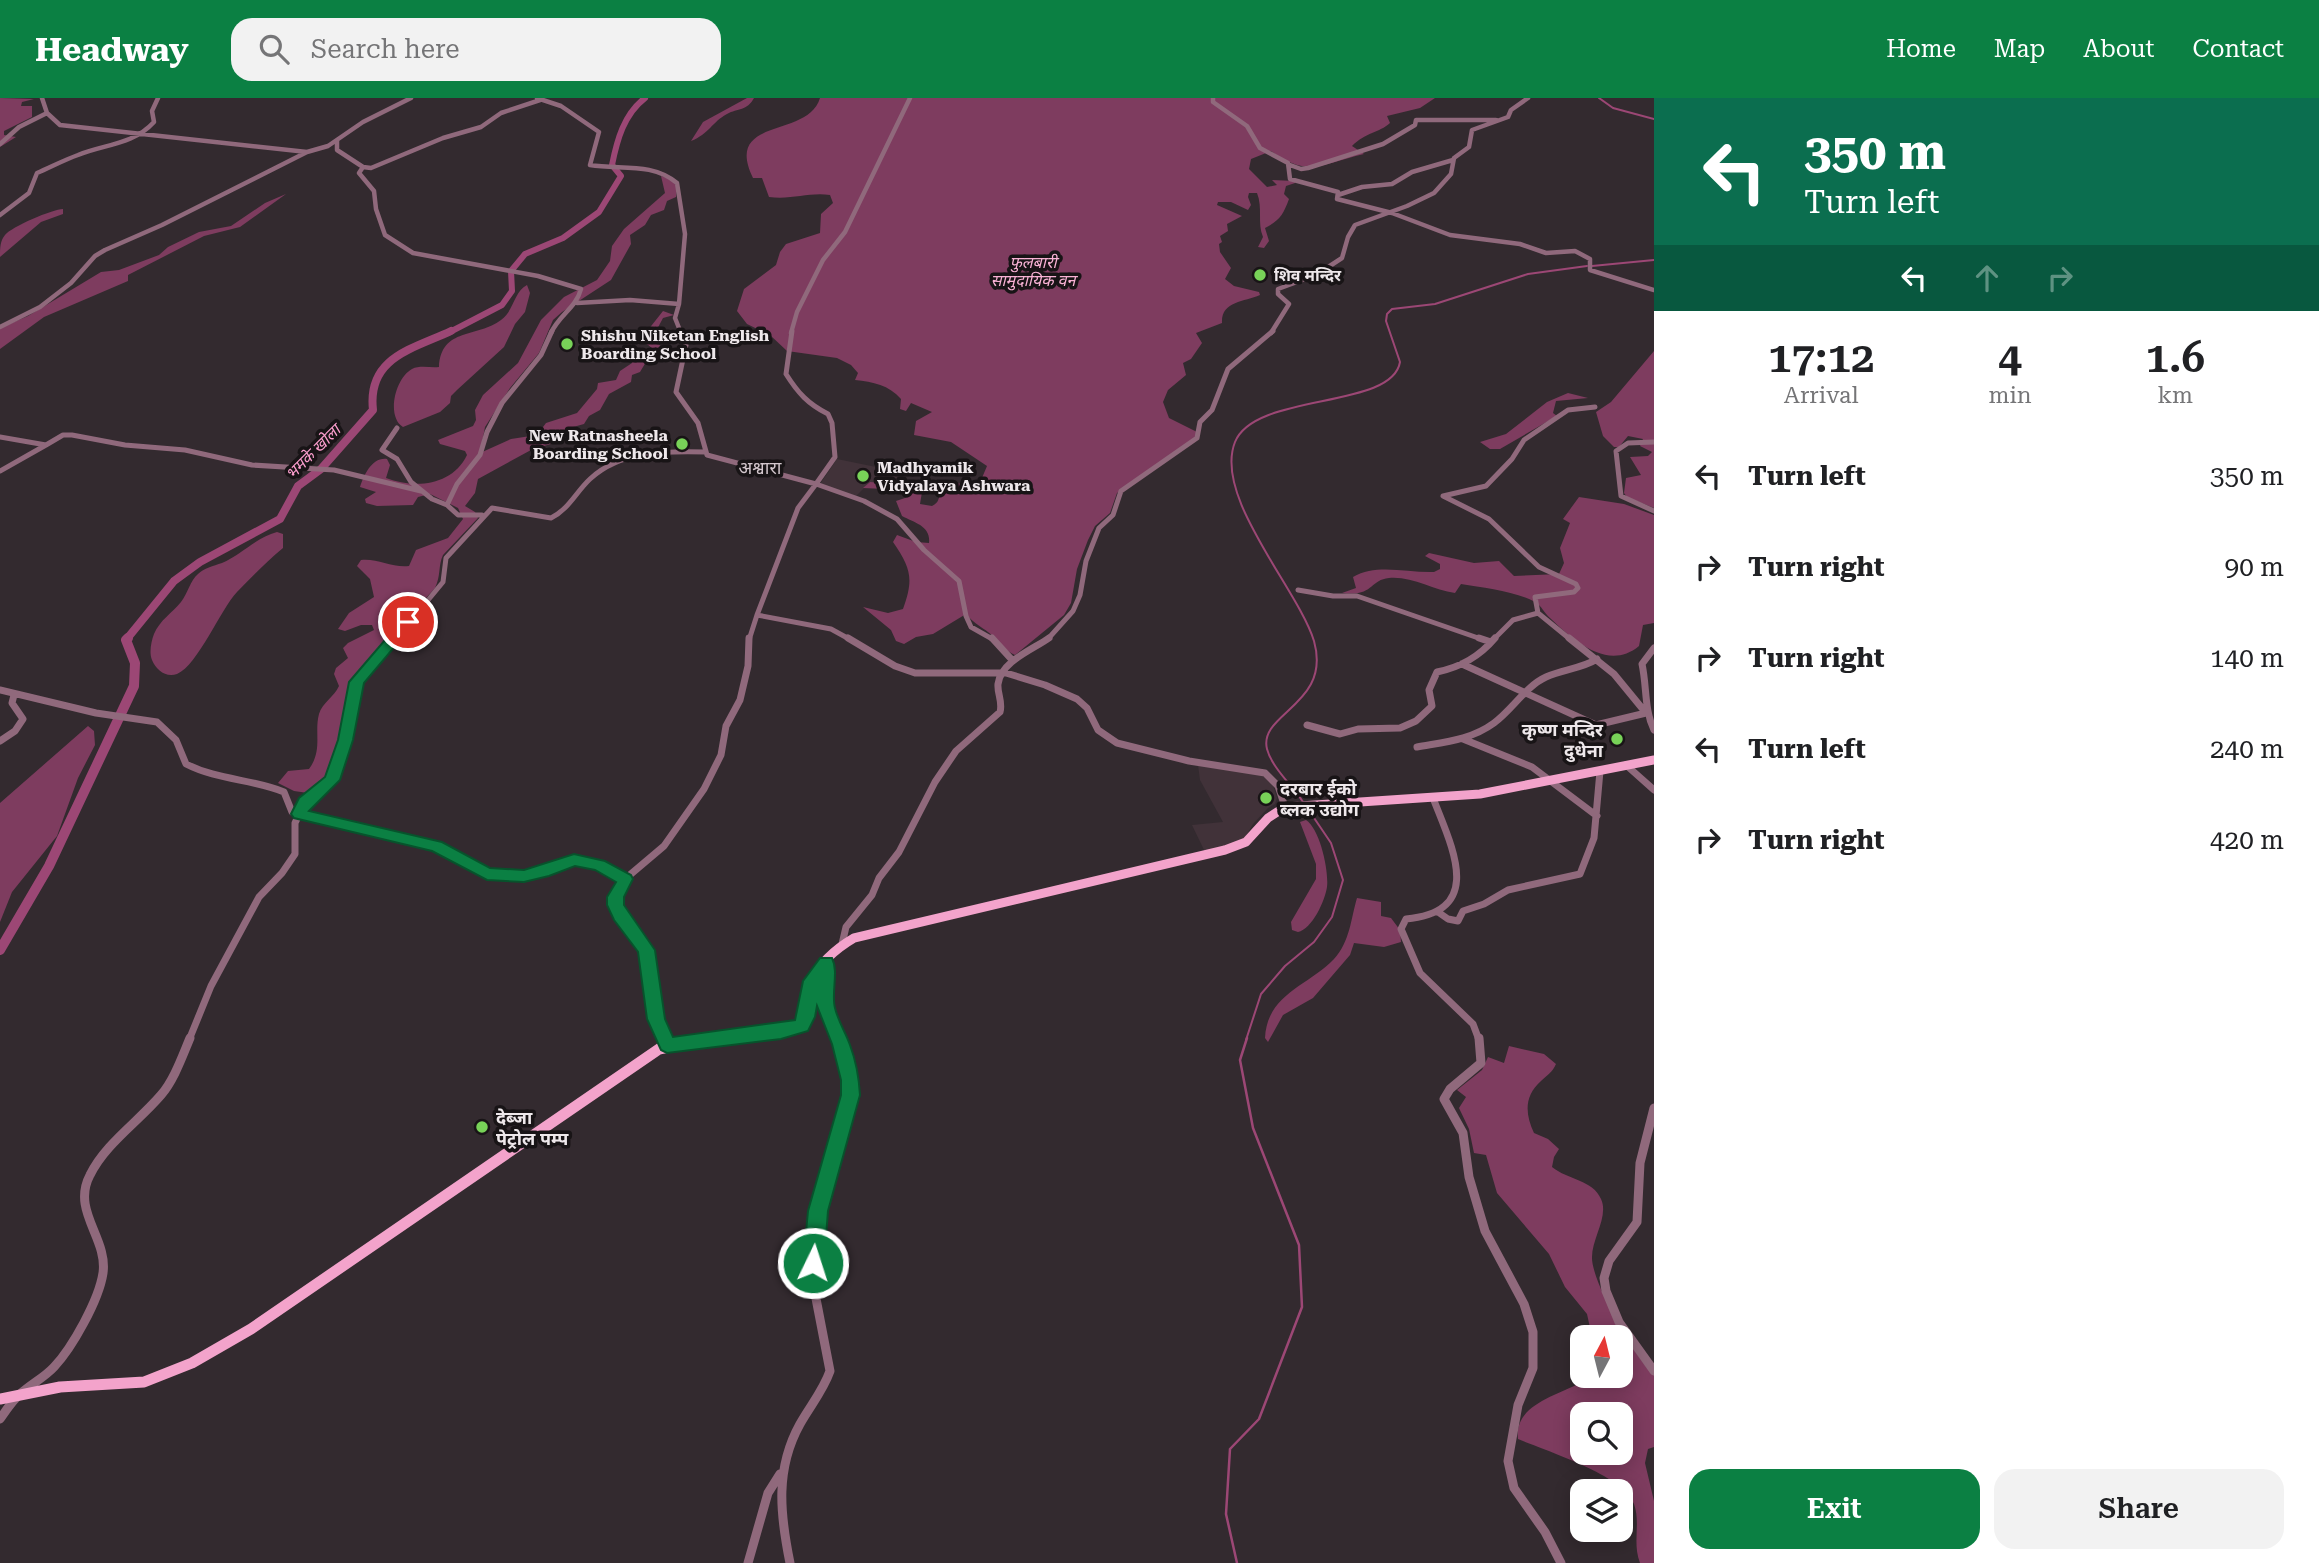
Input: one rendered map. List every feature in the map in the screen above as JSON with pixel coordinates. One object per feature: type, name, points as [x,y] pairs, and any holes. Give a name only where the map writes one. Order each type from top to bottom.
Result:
[{"type":"main road","points":[[0,1399],[67,1386],[99,1383],[128,1385],[181,1368],[251,1329],[667,1045],[781,1032],[801,1026],[806,1017],[811,981],[842,944],[873,932],[1225,850],[1246,842],[1268,818],[1288,807],[1331,802],[1433,798],[1518,789],[1654,760]]},
{"type":"street","points":[[42,98],[47,113],[60,125],[307,152]]},
{"type":"street","points":[[0,215],[29,193],[37,173],[142,134],[154,122],[152,111],[158,98]]},
{"type":"street","points":[[0,327],[40,307],[71,283],[95,256],[105,250],[162,225],[235,186],[282,168],[307,152],[337,140],[363,122],[411,98]]},
{"type":"street","points":[[667,1045],[656,1019],[646,950],[620,915],[615,897],[625,879],[664,846],[704,789],[721,755],[726,726],[740,700],[748,666],[749,638],[757,615],[798,508],[835,457],[832,423],[828,414],[800,395],[786,374],[793,322],[823,260],[845,232],[910,98]]},
{"type":"street","points":[[1213,98],[1213,102],[1247,126],[1261,148],[1301,169],[1383,144],[1415,125],[1416,120],[1504,120]]},
{"type":"street","points":[[1290,165],[1290,179],[1324,187],[1338,195],[1362,187],[1392,184],[1412,172],[1453,160],[1469,148],[1474,139],[1472,130],[1504,120],[1528,98]]},
{"type":"street","points":[[337,140],[337,150],[363,167],[371,168],[443,138],[481,127],[498,114],[539,99],[561,106],[599,132],[590,165],[630,167],[664,174],[673,179],[678,187],[677,196],[685,228],[676,318],[686,345],[676,392],[679,399],[688,403],[705,439],[706,452]]},
{"type":"street","points":[[0,144],[19,127],[47,113]]},
{"type":"street","points":[[842,944],[846,926],[872,895],[879,878],[899,852],[935,782],[956,751],[1000,712],[1002,706],[998,684],[1013,661],[1048,639],[1073,611],[1080,596],[1086,561],[1099,528],[1113,515],[1121,491],[1197,438],[1198,427],[1212,410],[1228,369],[1268,338],[1290,306],[1278,294],[1278,289],[1316,275],[1342,258],[1355,225],[1412,205],[1444,182],[1451,174],[1453,160]]},
{"type":"street","points":[[363,167],[359,173],[374,191],[381,225],[385,235],[393,243],[420,256],[475,263],[570,285],[580,289],[577,303]]},
{"type":"street","points":[[1338,195],[1337,200],[1392,213],[1450,235],[1520,244],[1546,253],[1575,251],[1589,256],[1590,270],[1654,290]]},
{"type":"street","points":[[447,505],[457,484],[481,456],[487,432],[502,402],[541,355],[557,320],[577,303],[631,300],[679,304]]},
{"type":"street","points":[[1595,407],[1568,410],[1524,440],[1512,459],[1486,486],[1443,496],[1489,519],[1539,567],[1576,584],[1578,588],[1574,592],[1535,597],[1538,613],[1614,674],[1646,713],[1654,730]]},
{"type":"street","points":[[397,428],[382,450],[397,459],[402,471],[421,491]]},
{"type":"street","points":[[0,471],[63,435],[72,435],[125,445],[185,450],[252,465],[334,470],[421,491],[447,505],[458,515],[482,514],[492,509],[551,518],[562,511],[591,478],[609,466],[647,452],[706,452],[739,464],[816,484],[887,511],[907,527],[938,564],[951,571],[961,583],[963,608],[971,627],[994,639],[1013,661]]},
{"type":"street","points":[[0,437],[46,445]]},
{"type":"street","points":[[1654,442],[1633,442],[1616,451],[1621,496],[1654,511]]},
{"type":"street","points":[[0,1419],[16,1397],[52,1368],[69,1348],[97,1290],[103,1271],[101,1249],[85,1212],[84,1195],[88,1178],[98,1160],[163,1093],[182,1058],[211,986],[259,897],[282,873],[295,854],[295,823],[305,802],[332,780],[345,740],[357,682],[362,673],[394,641],[443,582],[446,558],[468,535],[482,514]]},
{"type":"street","points":[[1298,590],[1333,596],[1357,596],[1491,642]]},
{"type":"street","points":[[1307,725],[1340,734],[1356,729],[1389,731],[1406,727],[1432,706],[1429,690],[1437,672],[1462,664],[1482,653],[1513,621],[1538,613]]},
{"type":"street","points":[[757,615],[831,629],[895,666],[915,673],[1006,673],[1045,685],[1077,699],[1087,708],[1098,730],[1117,743],[1189,761],[1265,773],[1278,786],[1288,807]]},
{"type":"street","points":[[1646,713],[1647,686],[1642,664],[1654,648]]},
{"type":"street","points":[[1417,747],[1463,739],[1494,723],[1545,677],[1586,666],[1597,659]]},
{"type":"street","points":[[1462,664],[1596,725],[1646,713]]},
{"type":"street","points":[[0,690],[96,713],[157,722],[165,727],[178,743],[186,764],[218,778],[249,780],[274,787],[285,792],[292,812],[437,846],[487,874],[524,876],[574,860],[599,865],[625,879]]},
{"type":"street","points":[[0,741],[22,723],[23,719],[12,703],[13,695]]},
{"type":"street","points":[[1463,739],[1525,764],[1597,816]]},
{"type":"street","points":[[1626,765],[1654,790]]},
{"type":"street","points":[[1438,912],[1448,919],[1458,921],[1463,911],[1484,904],[1508,890],[1580,874],[1586,865],[1597,816],[1600,771]]},
{"type":"street","points":[[1433,798],[1455,860],[1457,877],[1452,898],[1438,912],[1406,919],[1401,929],[1420,973],[1473,1024],[1479,1034],[1481,1063],[1450,1090],[1444,1099],[1463,1133],[1469,1177],[1485,1231],[1524,1304],[1533,1332],[1533,1368],[1525,1382],[1510,1438],[1510,1476],[1514,1488],[1545,1532],[1560,1563]]},
{"type":"street","points":[[748,1563],[768,1493],[780,1473],[798,1427],[827,1383],[830,1371],[813,1283],[814,1242],[818,1211],[850,1095],[850,1080],[823,993],[826,963]]},
{"type":"street","points":[[1654,1108],[1642,1150],[1639,1215],[1635,1227],[1605,1268],[1602,1282],[1627,1335],[1640,1357],[1654,1371]]},
{"type":"street","points":[[780,1473],[779,1503],[790,1563]]},
{"type":"shaded area","name":"Madhyamik Vidyalaya Ashwara","points":[[837,459],[903,470],[898,484],[870,482],[856,496],[820,484]]},
{"type":"shaded area","points":[[1198,765],[1263,775],[1273,785],[1277,798],[1275,804],[1253,824],[1243,841],[1205,852],[1192,825],[1223,822],[1200,780]]},
{"type":"green space","points":[[0,98],[34,99],[22,102],[21,106],[32,106],[32,117],[4,131],[4,135],[16,137],[0,147]]},
{"type":"green space","points":[[747,98],[754,98],[748,105],[722,117],[691,141],[703,122]]},
{"type":"green space","name":"फुलबारी सामुदायिक वन","points":[[820,98],[1435,98],[1420,108],[1387,116],[1390,123],[1352,146],[1364,154],[1307,167],[1284,160],[1271,151],[1251,159],[1249,169],[1267,187],[1277,185],[1272,180],[1295,181],[1286,186],[1284,194],[1289,199],[1283,213],[1278,220],[1265,228],[1269,241],[1264,248],[1258,247],[1263,237],[1257,193],[1249,193],[1251,205],[1248,210],[1231,202],[1218,202],[1217,205],[1242,216],[1227,224],[1228,231],[1220,236],[1220,252],[1231,268],[1225,279],[1234,286],[1259,292],[1260,295],[1229,306],[1225,310],[1222,323],[1196,333],[1202,343],[1191,359],[1183,363],[1186,375],[1168,390],[1163,402],[1169,418],[1197,432],[1196,437],[1117,493],[1110,513],[1095,526],[1088,540],[1077,569],[1071,603],[1064,615],[1015,655],[966,614],[933,634],[916,637],[904,644],[896,641],[891,630],[863,607],[888,613],[903,609],[909,590],[909,574],[904,559],[893,542],[897,535],[916,542],[929,543],[929,537],[925,529],[902,516],[896,501],[908,497],[907,490],[863,488],[870,482],[898,484],[924,480],[920,504],[932,506],[950,485],[979,485],[987,466],[951,442],[914,435],[916,421],[932,412],[911,403],[906,411],[900,409],[901,399],[896,394],[880,385],[855,380],[858,373],[851,365],[837,358],[787,351],[770,335],[747,324],[737,311],[744,289],[776,265],[786,244],[820,233],[821,214],[833,203],[830,195],[769,197],[762,178],[753,178],[747,158],[749,145],[758,136],[800,119],[812,111]]},
{"type":"green space","points":[[661,176],[672,179],[677,187],[676,197],[667,201],[664,210],[651,215],[645,225],[630,235],[631,244],[611,280],[553,320],[539,353],[510,388],[485,427],[480,453],[511,439],[537,435],[546,423],[577,413],[597,389],[598,383],[616,380],[620,371],[632,363],[631,356],[653,349],[647,344],[648,330],[663,311],[674,315],[663,318],[653,337],[667,354],[646,362],[640,372],[632,375],[631,382],[609,394],[600,410],[589,416],[584,424],[566,429],[557,442],[531,450],[478,479],[475,493],[465,506],[475,512],[478,518],[443,555],[435,588],[359,672],[349,691],[343,735],[333,770],[325,782],[308,793],[294,791],[278,783],[288,771],[309,769],[316,755],[319,714],[339,686],[334,674],[336,668],[348,658],[343,648],[374,630],[372,625],[361,625],[345,631],[338,629],[349,613],[374,597],[370,579],[357,566],[361,560],[409,566],[416,550],[448,538],[463,519],[458,508],[430,494],[418,497],[413,505],[377,506],[366,503],[365,499],[376,492],[360,487],[366,472],[377,461],[387,459],[390,465],[386,478],[420,484],[442,479],[460,465],[467,455],[465,451],[440,444],[438,440],[473,426],[476,420],[475,410],[483,395],[518,363],[541,320],[564,297],[597,280],[610,261],[612,246],[624,229],[665,193]]},
{"type":"green space","points":[[286,194],[240,227],[204,236],[128,275],[128,281],[44,317],[0,349],[0,328],[28,316],[101,272],[119,270],[159,255],[168,247],[199,232],[231,226],[265,203]]},
{"type":"green space","points":[[63,209],[63,214],[41,222],[0,257],[1,242],[9,232],[32,219]]},
{"type":"green space","points":[[527,285],[530,293],[525,312],[515,324],[504,347],[451,396],[450,403],[440,412],[403,427],[398,422],[394,407],[397,389],[406,374],[418,367],[439,367],[446,345],[453,339],[492,326],[501,320],[509,312],[519,292]]},
{"type":"green space","points":[[1654,351],[1654,508],[1627,497],[1624,493],[1626,478],[1641,475],[1630,457],[1648,456],[1652,452],[1640,446],[1643,439],[1628,436],[1619,447],[1614,447],[1603,436],[1596,412],[1611,402]]},
{"type":"green space","points":[[1568,393],[1588,398],[1556,401],[1553,413],[1557,416],[1500,449],[1490,449],[1480,442],[1506,434],[1547,402]]},
{"type":"green space","points":[[1579,497],[1624,504],[1654,515],[1654,623],[1643,625],[1639,646],[1627,653],[1615,656],[1591,650],[1569,635],[1537,603],[1499,590],[1461,584],[1455,593],[1406,579],[1389,578],[1360,593],[1342,593],[1356,588],[1353,577],[1372,570],[1434,572],[1440,569],[1440,564],[1425,556],[1429,553],[1474,563],[1499,561],[1514,576],[1559,574],[1564,563],[1560,548],[1570,523],[1563,519]]},
{"type":"green space","points":[[277,532],[283,534],[283,548],[230,600],[193,660],[177,674],[169,675],[159,670],[151,654],[154,634],[181,602],[195,577],[203,570],[229,560]]},
{"type":"green space","points":[[88,726],[94,731],[95,745],[78,778],[57,836],[12,892],[0,922],[0,803]]},
{"type":"green space","points":[[1306,820],[1315,832],[1322,851],[1327,871],[1327,887],[1317,914],[1308,926],[1298,932],[1292,930],[1291,922],[1316,879],[1316,864],[1300,822]]},
{"type":"green space","points":[[1357,898],[1381,902],[1381,916],[1391,918],[1400,930],[1401,942],[1384,947],[1354,943],[1350,955],[1313,998],[1283,1015],[1268,1042],[1265,1038],[1267,1023],[1273,1011],[1290,992],[1324,968],[1339,952],[1347,938]]},
{"type":"green space","points":[[1509,1046],[1544,1054],[1556,1064],[1531,1093],[1528,1112],[1531,1126],[1534,1133],[1548,1139],[1559,1149],[1552,1167],[1586,1184],[1601,1199],[1602,1220],[1592,1257],[1599,1283],[1620,1325],[1589,1325],[1587,1314],[1565,1287],[1549,1254],[1497,1193],[1486,1155],[1474,1153],[1469,1129],[1459,1108],[1466,1097],[1457,1090],[1482,1070],[1488,1057],[1504,1063]]},
{"type":"green space","points":[[1633,1348],[1654,1375],[1654,1447],[1648,1449],[1645,1463],[1654,1501],[1654,1563],[1640,1563],[1638,1555],[1633,1479],[1608,1479],[1582,1465],[1633,1465],[1633,1402],[1570,1402],[1570,1459],[1518,1439],[1523,1418],[1549,1397],[1570,1388],[1633,1388]]},
{"type":"waterway","name":"भमके खोला","points":[[448,333],[502,305],[512,291],[511,271],[525,254],[563,238],[599,212],[621,176],[612,165],[622,128],[645,98]]},
{"type":"waterway","points":[[1599,98],[1613,108],[1654,119]]},
{"type":"waterway","points":[[1592,266],[1654,260]]},
{"type":"waterway","points":[[1303,802],[1273,763],[1267,749],[1267,737],[1273,726],[1305,694],[1313,680],[1317,663],[1314,641],[1246,515],[1236,489],[1231,464],[1235,442],[1248,426],[1268,415],[1374,388],[1391,377],[1400,362],[1386,321],[1387,314],[1392,309],[1435,304],[1528,274],[1587,266]]},
{"type":"waterway","name":"भमके खोला","points":[[126,640],[174,581],[200,562],[280,519],[298,486],[321,469],[373,410],[373,392],[377,378],[385,366],[408,350],[451,331]]},
{"type":"waterway","name":"भमके खोला","points":[[0,950],[49,866],[134,686],[135,663],[126,640]]},
{"type":"waterway","points":[[1246,1040],[1261,994],[1285,966],[1314,942],[1332,917],[1343,880],[1331,843],[1308,809]]},
{"type":"waterway","points":[[1237,1563],[1226,1514],[1230,1449],[1259,1419],[1302,1307],[1299,1245],[1253,1128],[1240,1060],[1247,1038]]},
{"type":"place","name":"शिव मन्दिर","points":[[1260,275]]},
{"type":"place","name":"Shishu Niketan English Boarding School","points":[[567,344]]},
{"type":"place","name":"New Ratnasheela Boarding School","points":[[682,444]]},
{"type":"place","name":"Madhyamik Vidyalaya Ashwara","points":[[863,476]]},
{"type":"place","name":"कृष्ण मन्दिर दुधेना","points":[[1617,739]]},
{"type":"place","name":"दरबार ईको ब्लक उद्योग","points":[[1266,798]]},
{"type":"place","name":"देब्जा पेट्रोल पम्प","points":[[482,1127]]},
{"type":"district","name":"अश्वारा","points":[[760,467]]},
{"type":"route","points":[[408,622],[394,641],[362,673],[353,696],[345,740],[332,780],[305,802],[299,814],[437,846],[487,874],[524,876],[543,872],[568,860],[582,860],[599,865],[625,879],[615,897],[616,905],[627,926],[646,950],[656,1019],[667,1045],[781,1032],[801,1026],[806,1017],[811,981],[826,963],[823,993],[827,1012],[841,1044],[850,1080],[850,1095],[818,1211],[813,1263]]}]
